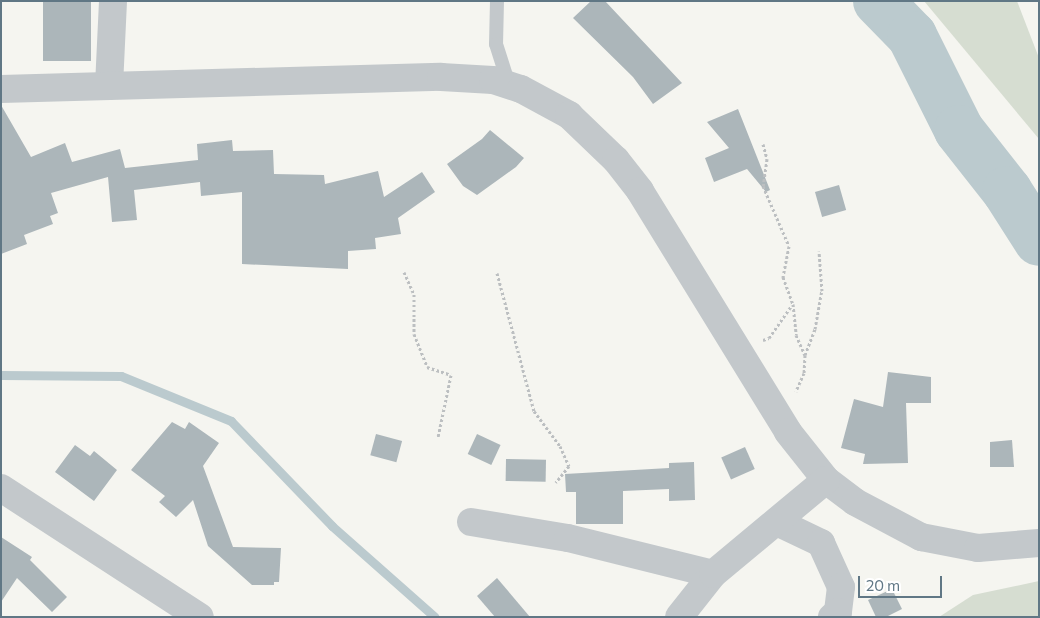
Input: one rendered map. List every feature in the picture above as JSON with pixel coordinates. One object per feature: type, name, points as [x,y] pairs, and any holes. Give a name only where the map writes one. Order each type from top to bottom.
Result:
[{"type":"street","points":[[109,86],[113,1]]},
{"type":"street","points":[[1,89],[440,77],[492,80],[509,85],[569,115],[616,160],[640,192],[783,424],[826,480],[855,502],[921,537],[978,548],[1039,543]]},
{"type":"street","points":[[680,617],[713,574],[826,480]]},
{"type":"street","points":[[1,488],[200,617]]},
{"type":"street","points":[[471,522],[568,538],[713,574]]},
{"type":"street","points":[[777,522],[821,543],[841,587],[838,612],[832,617]]},
{"type":"lane","points":[[497,1],[496,44],[509,85]]},
{"type":"path","points":[[763,144],[766,159],[762,186],[789,246],[783,277],[792,304],[796,335],[805,355]]},
{"type":"path","points":[[783,424],[804,373],[805,355],[815,330],[822,291],[819,251]]},
{"type":"path","points":[[404,272],[414,294],[414,334],[427,367],[451,375],[438,438]]},
{"type":"path","points":[[497,273],[534,412],[560,446],[569,466],[556,482]]},
{"type":"path","points":[[736,347],[769,338],[792,304]]},
{"type":"shaded area","points":[[924,1],[1017,1],[1039,58],[1039,139]]},
{"type":"shaded area","points":[[1039,581],[1039,617],[939,617],[973,595]]},
{"type":"building","points":[[43,1],[91,1],[91,61],[43,61]]},
{"type":"building","points":[[591,1],[605,1],[682,83],[653,104],[633,77],[573,18]]},
{"type":"building","points":[[1,105],[31,157],[65,143],[72,162],[120,149],[125,168],[198,160],[197,144],[232,140],[233,151],[273,150],[274,174],[324,175],[325,184],[378,171],[384,197],[422,172],[435,192],[398,218],[401,234],[375,238],[376,249],[348,251],[348,269],[242,264],[242,192],[201,196],[200,182],[134,190],[137,220],[112,222],[108,177],[51,193],[58,213],[50,216],[53,224],[24,235],[27,244],[1,254]]},
{"type":"building","points":[[738,109],[770,190],[766,192],[747,169],[714,182],[705,158],[729,148],[707,122]]},
{"type":"building","points":[[490,130],[524,158],[516,167],[477,195],[463,186],[447,164],[482,139]]},
{"type":"building","points":[[839,185],[846,210],[822,217],[815,192]]},
{"type":"building","points":[[888,372],[931,377],[931,403],[906,403],[908,463],[863,464],[865,454],[841,448],[854,399],[883,407]]},
{"type":"building","points":[[172,422],[185,429],[189,422],[219,443],[203,466],[233,547],[281,548],[279,582],[274,582],[274,585],[252,585],[208,546],[193,500],[176,517],[159,502],[165,496],[131,470]]},
{"type":"building","points":[[376,434],[402,441],[396,462],[370,455]]},
{"type":"building","points":[[477,434],[501,445],[491,465],[468,454]]},
{"type":"building","points":[[1012,440],[1014,467],[990,467],[990,442]]},
{"type":"building","points":[[75,445],[90,456],[94,451],[117,470],[94,501],[55,472]]},
{"type":"building","points":[[745,447],[755,469],[731,480],[721,458]]},
{"type":"building","points":[[506,459],[546,460],[546,482],[506,481]]},
{"type":"building","points":[[694,462],[695,500],[669,501],[669,489],[623,491],[623,524],[576,524],[576,492],[566,492],[565,474],[669,468],[669,463]]},
{"type":"building","points":[[1,537],[32,557],[30,560],[67,597],[52,612],[17,578],[1,602]]},
{"type":"building","points":[[497,578],[530,617],[495,617],[477,596]]},
{"type":"building","points":[[892,589],[902,609],[886,617],[876,617],[868,600]]},
{"type":"waterway","points":[[878,1],[912,36],[959,130],[1007,191],[1039,241]]},
{"type":"waterway","points":[[1,375],[121,376],[231,421],[332,526],[435,617]]}]
